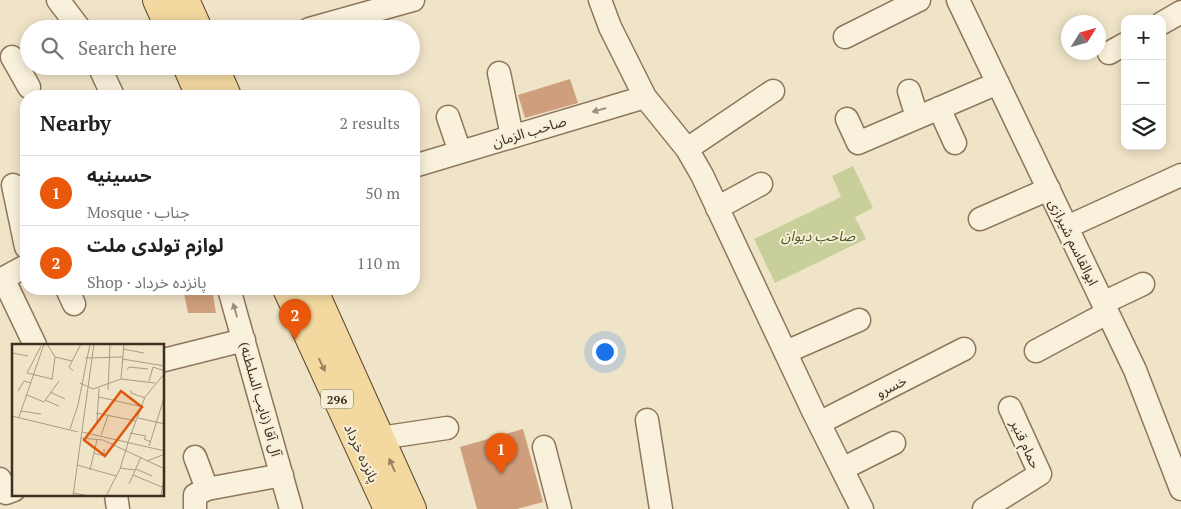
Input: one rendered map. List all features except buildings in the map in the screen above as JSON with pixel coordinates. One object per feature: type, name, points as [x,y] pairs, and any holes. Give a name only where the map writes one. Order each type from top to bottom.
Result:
[{"type":"main road","points":[[157,0],[166,20]]},
{"type":"main road","points":[[185,0],[194,20]]},
{"type":"main road","points":[[191,75],[197,90]]},
{"type":"main road","points":[[218,75],[224,90]]},
{"type":"main road","name":"پانزده خرداد","points":[[290,295],[350,399],[380,438],[412,509]]},
{"type":"main road","name":"پانزده خرداد","points":[[314,295],[388,509]]},
{"type":"street","points":[[58,0],[73,20]]},
{"type":"street","points":[[330,20],[361,7],[413,0]]},
{"type":"street","points":[[600,0],[610,27],[645,97],[686,148],[717,208],[862,509]]},
{"type":"street","points":[[845,37],[919,0]]},
{"type":"street","name":"ابوالقاسم شیرازی","points":[[958,0],[1135,370],[1181,489]]},
{"type":"street","points":[[1166,20],[1181,12]]},
{"type":"street","points":[[14,56],[20,68]]},
{"type":"street","points":[[499,73],[512,136]]},
{"type":"street","points":[[23,75],[29,87]]},
{"type":"street","points":[[103,75],[110,90]]},
{"type":"street","points":[[847,119],[858,143],[998,83]]},
{"type":"street","points":[[686,148],[773,91]]},
{"type":"street","points":[[908,91],[917,117]]},
{"type":"street","name":"صاحب الزمان","points":[[420,164],[645,97]]},
{"type":"street","points":[[939,108],[955,143]]},
{"type":"street","points":[[448,117],[460,152]]},
{"type":"street","points":[[1067,227],[1181,175]]},
{"type":"street","points":[[13,184],[20,218]]},
{"type":"street","points":[[717,208],[761,184]]},
{"type":"street","points":[[980,219],[1048,189]]},
{"type":"street","points":[[20,269],[1,279],[34,344]]},
{"type":"street","points":[[1036,351],[1143,284]]},
{"type":"street","name":"آل آقا (نایب السلطنه)","points":[[231,295],[290,509]]},
{"type":"street","points":[[786,352],[859,320]]},
{"type":"street","points":[[165,360],[244,340]]},
{"type":"street","name":"خسرو","points":[[819,423],[964,348]]},
{"type":"street","name":"حمام قنبر","points":[[984,509],[1040,474],[1010,408]]},
{"type":"street","points":[[647,420],[661,509]]},
{"type":"street","points":[[380,438],[447,428]]},
{"type":"street","points":[[842,469],[894,443]]},
{"type":"street","points":[[544,447],[560,509]]},
{"type":"street","points":[[195,457],[207,489]]},
{"type":"street","points":[[195,509],[194,495],[207,489],[282,475]]},
{"type":"street","points":[[0,479],[6,493],[12,491]]},
{"type":"street","points":[[116,496],[118,509]]},
{"type":"green space","name":"صاحب دیوان","points":[[853,166],[873,208],[855,217],[866,239],[775,283],[754,239],[841,197],[832,176]]},
{"type":"place","name":"لوازم تولدی ملت","points":[[295,340]]},
{"type":"place","name":"حسینیه","points":[[501,474]]}]
